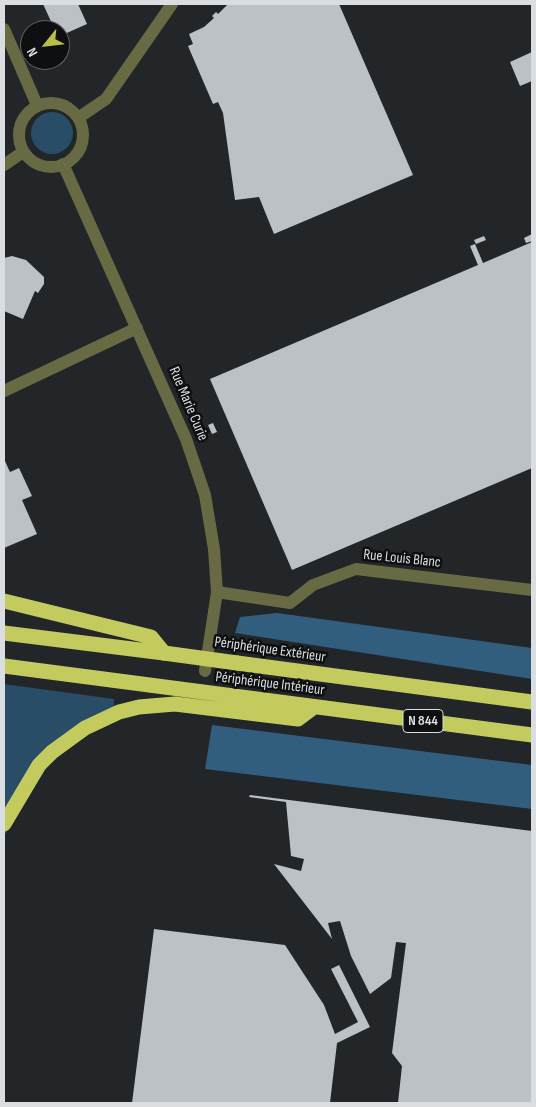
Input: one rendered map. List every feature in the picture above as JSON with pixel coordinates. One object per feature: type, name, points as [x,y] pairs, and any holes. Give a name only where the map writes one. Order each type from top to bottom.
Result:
[{"type":"highway","points":[[4,601],[151,637],[164,653]]},
{"type":"highway","name":"Périphérique Extérieur","points":[[4,633],[532,702]]},
{"type":"highway","points":[[4,666],[174,696]]},
{"type":"highway","points":[[4,824],[39,764],[69,737],[119,712],[174,696]]},
{"type":"highway","name":"Périphérique Intérieur","points":[[174,696],[232,704],[314,707],[532,735]]},
{"type":"street","points":[[78,118],[106,98],[172,4]]},
{"type":"street","points":[[4,29],[37,105]]},
{"type":"street","points":[[48,102],[60,104],[66,106],[78,118],[83,132],[82,142],[74,156],[63,164],[54,167],[42,166],[34,162],[23,152],[19,142],[19,128],[25,115],[37,105],[48,102]]},
{"type":"street","points":[[4,165],[23,152]]},
{"type":"street","name":"Rue Marie Curie","points":[[63,164],[186,439],[205,495],[214,549],[218,592],[205,671]]},
{"type":"street","points":[[4,391],[137,328]]},
{"type":"street","name":"Rue Louis Blanc","points":[[218,592],[290,602],[313,585],[356,570],[532,590]]},
{"type":"shaded area","points":[[52,112],[67,118],[73,133],[67,148],[52,154],[37,148],[31,133],[37,118]]},
{"type":"shaded area","points":[[277,613],[532,648],[532,679],[235,633],[240,617]]},
{"type":"shaded area","points":[[4,684],[114,699],[113,718],[86,732],[47,767],[4,836]]},
{"type":"shaded area","points":[[212,725],[532,765],[532,809],[205,769]]},
{"type":"building","points":[[43,4],[78,4],[87,24],[70,32],[70,20],[50,20]]},
{"type":"building","points":[[228,4],[339,4],[413,175],[274,234],[259,197],[235,200],[223,113],[218,102],[213,104],[188,46],[193,44],[189,34],[204,27],[214,18],[212,16],[216,12],[218,14]]},
{"type":"building","points":[[532,52],[532,81],[520,86],[510,62]]},
{"type":"building","points":[[532,234],[532,241],[526,243],[524,238]]},
{"type":"building","points":[[484,236],[486,240],[476,244],[474,240]]},
{"type":"building","points":[[532,242],[532,468],[292,570],[210,379],[478,265],[470,246],[475,244],[483,263]]},
{"type":"building","points":[[12,256],[26,260],[44,277],[44,284],[38,293],[35,291],[23,319],[4,311],[4,258]]},
{"type":"building","points":[[213,423],[217,432],[212,434],[208,425]]},
{"type":"building","points":[[4,459],[10,472],[19,468],[32,496],[22,500],[37,534],[4,548]]},
{"type":"building","points":[[250,795],[532,831],[532,1103],[398,1103],[402,1066],[392,1053],[406,943],[396,942],[391,978],[370,994],[351,956],[340,921],[328,923],[332,939],[274,864],[301,871],[304,859],[291,856],[286,802],[249,797]]},
{"type":"building","points":[[154,929],[285,945],[324,1005],[335,1034],[358,1022],[331,969],[339,965],[370,1027],[337,1043],[330,1103],[132,1103]]}]
